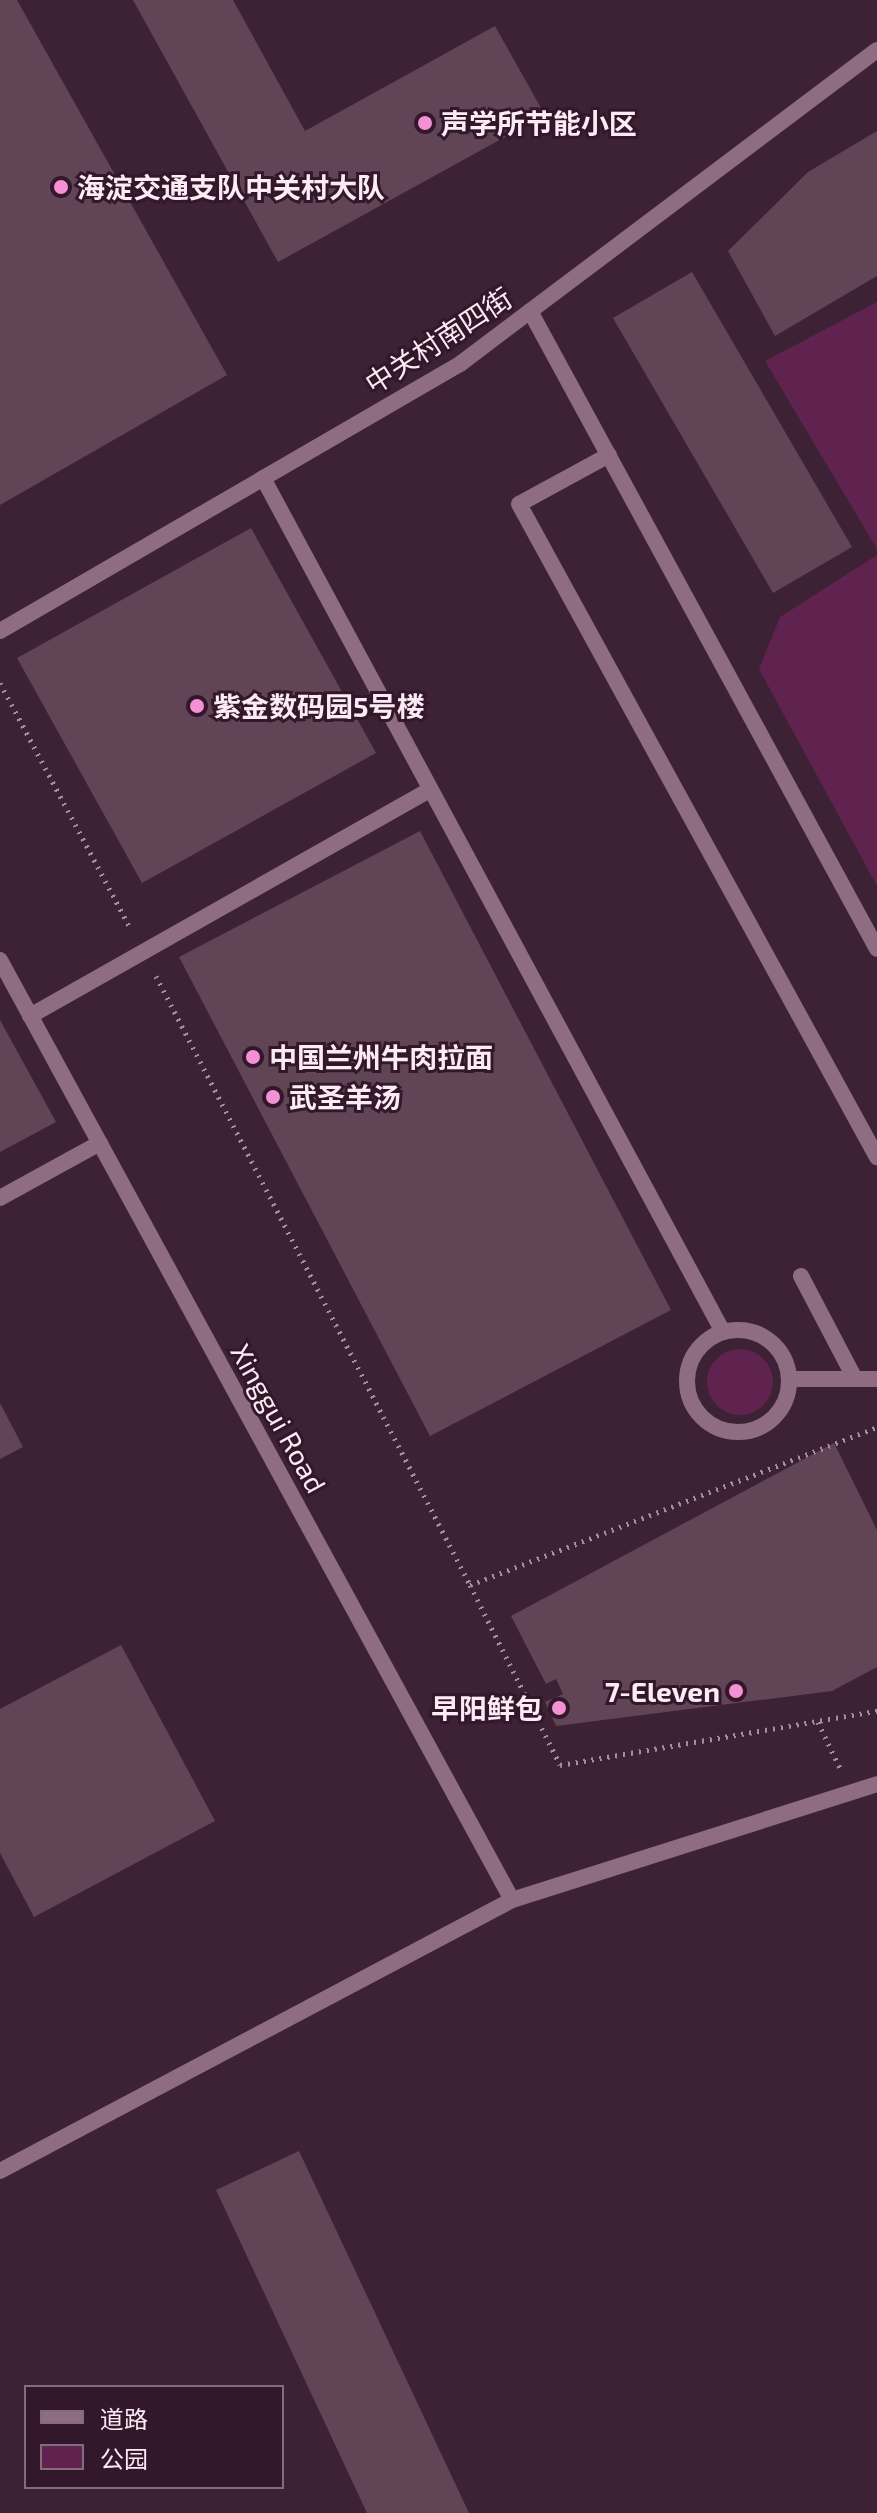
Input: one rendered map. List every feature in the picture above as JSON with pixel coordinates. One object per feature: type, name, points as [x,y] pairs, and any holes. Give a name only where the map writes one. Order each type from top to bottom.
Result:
[{"type":"street","name":"中关村南四街","points":[[0,631],[460,364],[877,50]]},
{"type":"street","points":[[530,311],[877,949]]},
{"type":"street","points":[[609,455],[519,504],[877,1157]]},
{"type":"street","points":[[263,478],[723,1332]]},
{"type":"street","points":[[30,1016],[145,955],[429,790]]},
{"type":"street","name":"Xinggui Road","points":[[0,960],[512,1900]]},
{"type":"street","points":[[0,1198],[100,1143]]},
{"type":"street","points":[[801,1276],[855,1379]]},
{"type":"street","points":[[736,1327],[775,1341],[792,1379],[777,1418],[740,1435],[701,1420],[684,1382],[698,1344],[736,1327]]},
{"type":"street","points":[[792,1379],[877,1379]]},
{"type":"street","points":[[0,2171],[512,1900],[877,1784]]},
{"type":"path","points":[[0,683],[145,955],[560,1765],[877,1711]]},
{"type":"path","points":[[470,1585],[877,1427]]},
{"type":"path","points":[[818,1722],[853,1792]]},
{"type":"green space","points":[[877,302],[877,549],[765,361]]},
{"type":"green space","points":[[877,555],[877,886],[759,669],[780,617]]},
{"type":"green space","points":[[733,1349],[747,1349],[759,1354],[768,1363],[773,1382],[771,1395],[764,1406],[747,1415],[733,1415],[721,1410],[712,1401],[707,1389],[707,1375],[712,1363],[721,1354]]},
{"type":"building","name":"海淀交通支队中关村大队","points":[[0,0],[17,0],[227,375],[0,505]]},
{"type":"building","name":"声学所节能小区","points":[[133,0],[233,0],[305,131],[495,26],[545,115],[278,262]]},
{"type":"building","points":[[877,131],[877,276],[775,336],[728,251],[808,172]]},
{"type":"building","points":[[692,272],[852,547],[773,593],[613,318]]},
{"type":"building","name":"紫金数码园5号楼","points":[[251,528],[376,753],[142,883],[17,658]]},
{"type":"building","points":[[420,831],[671,1310],[430,1436],[179,957]]},
{"type":"building","points":[[0,1020],[56,1122],[0,1152]]},
{"type":"building","points":[[0,1403],[23,1447],[0,1459]]},
{"type":"building","points":[[834,1443],[877,1530],[877,1667],[832,1691],[556,1726],[545,1702],[563,1694],[556,1679],[546,1684],[511,1616]]},
{"type":"building","points":[[121,1645],[215,1821],[34,1917],[0,1853],[0,1709]]},
{"type":"building","points":[[299,2151],[469,2513],[367,2513],[216,2190]]},
{"type":"place","name":"声学所节能小区","points":[[425,123]]},
{"type":"place","name":"海淀交通支队中关村大队","points":[[61,187]]},
{"type":"place","name":"紫金数码园5号楼","points":[[197,706]]},
{"type":"place","name":"中国兰州牛肉拉面","points":[[253,1057]]},
{"type":"place","name":"武圣羊汤","points":[[273,1097]]},
{"type":"place","name":"7-Eleven","points":[[736,1691]]},
{"type":"place","name":"早阳鲜包","points":[[559,1708]]}]
